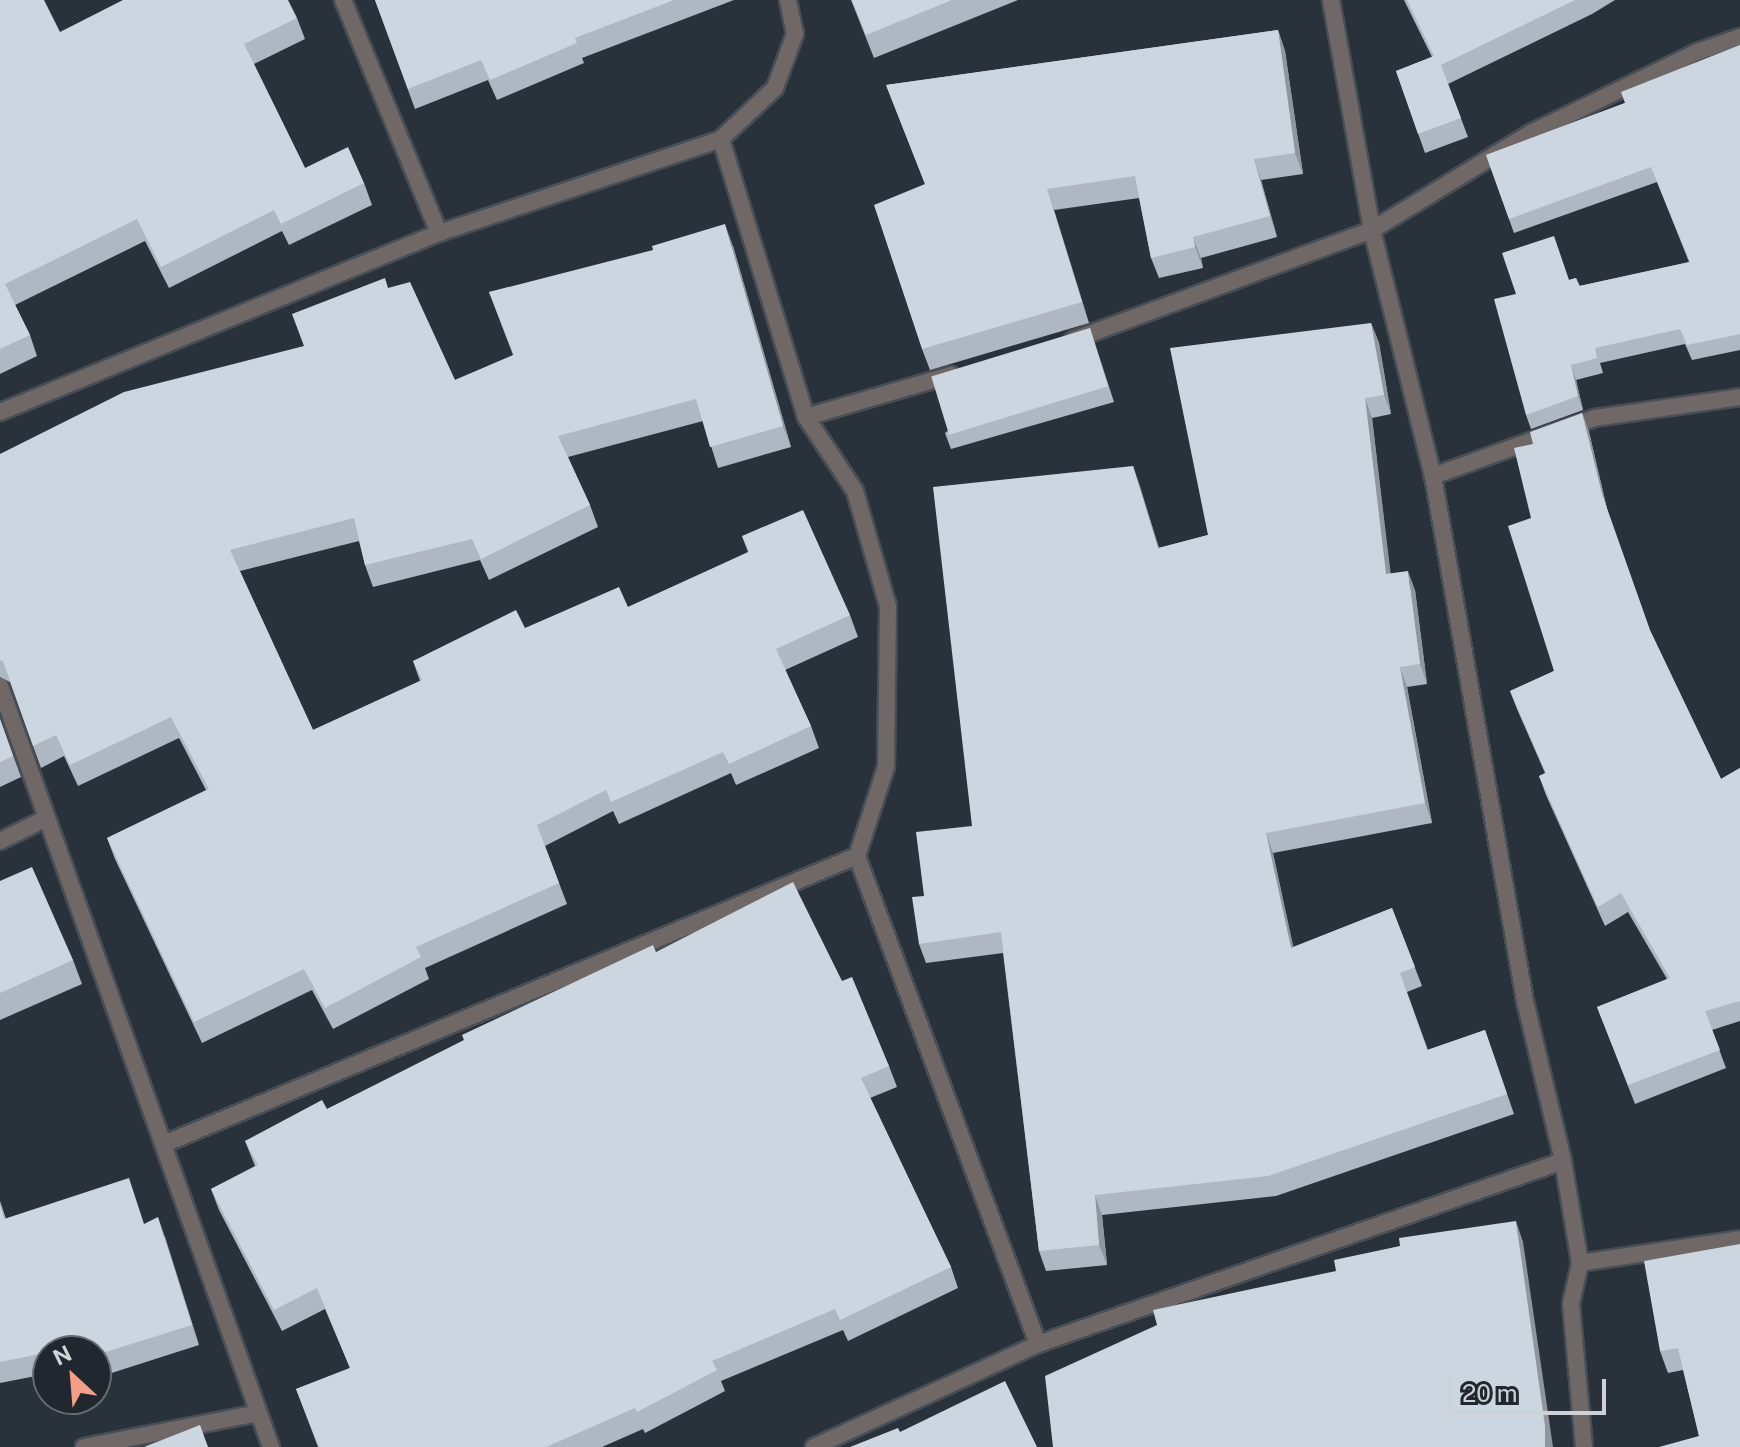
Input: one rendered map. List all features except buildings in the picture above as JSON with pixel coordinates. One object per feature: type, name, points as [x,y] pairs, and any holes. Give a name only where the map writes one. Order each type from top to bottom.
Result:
[{"type":"street","points":[[343,0],[439,233]]},
{"type":"street","points":[[0,412],[439,233],[721,139],[775,88],[795,34],[788,0]]},
{"type":"street","points":[[1331,0],[1372,230],[1407,356],[1433,476],[1525,1001],[1563,1161],[1580,1263],[1571,1304],[1584,1447]]},
{"type":"street","points":[[1052,346],[1372,230],[1531,133],[1697,52],[1740,37]]},
{"type":"street","points":[[721,139],[806,417],[855,491],[888,606],[886,767],[857,856],[1038,1344]]},
{"type":"street","points":[[806,417],[975,368]]},
{"type":"street","points":[[1433,476],[1595,418],[1740,397]]},
{"type":"street","points":[[0,686],[271,1447]]},
{"type":"street","points":[[0,841],[47,818]]},
{"type":"street","points":[[164,1144],[857,856]]},
{"type":"street","points":[[814,1447],[1038,1344],[1563,1161]]},
{"type":"street","points":[[1580,1263],[1740,1239]]},
{"type":"street","points":[[84,1447],[259,1413]]}]
